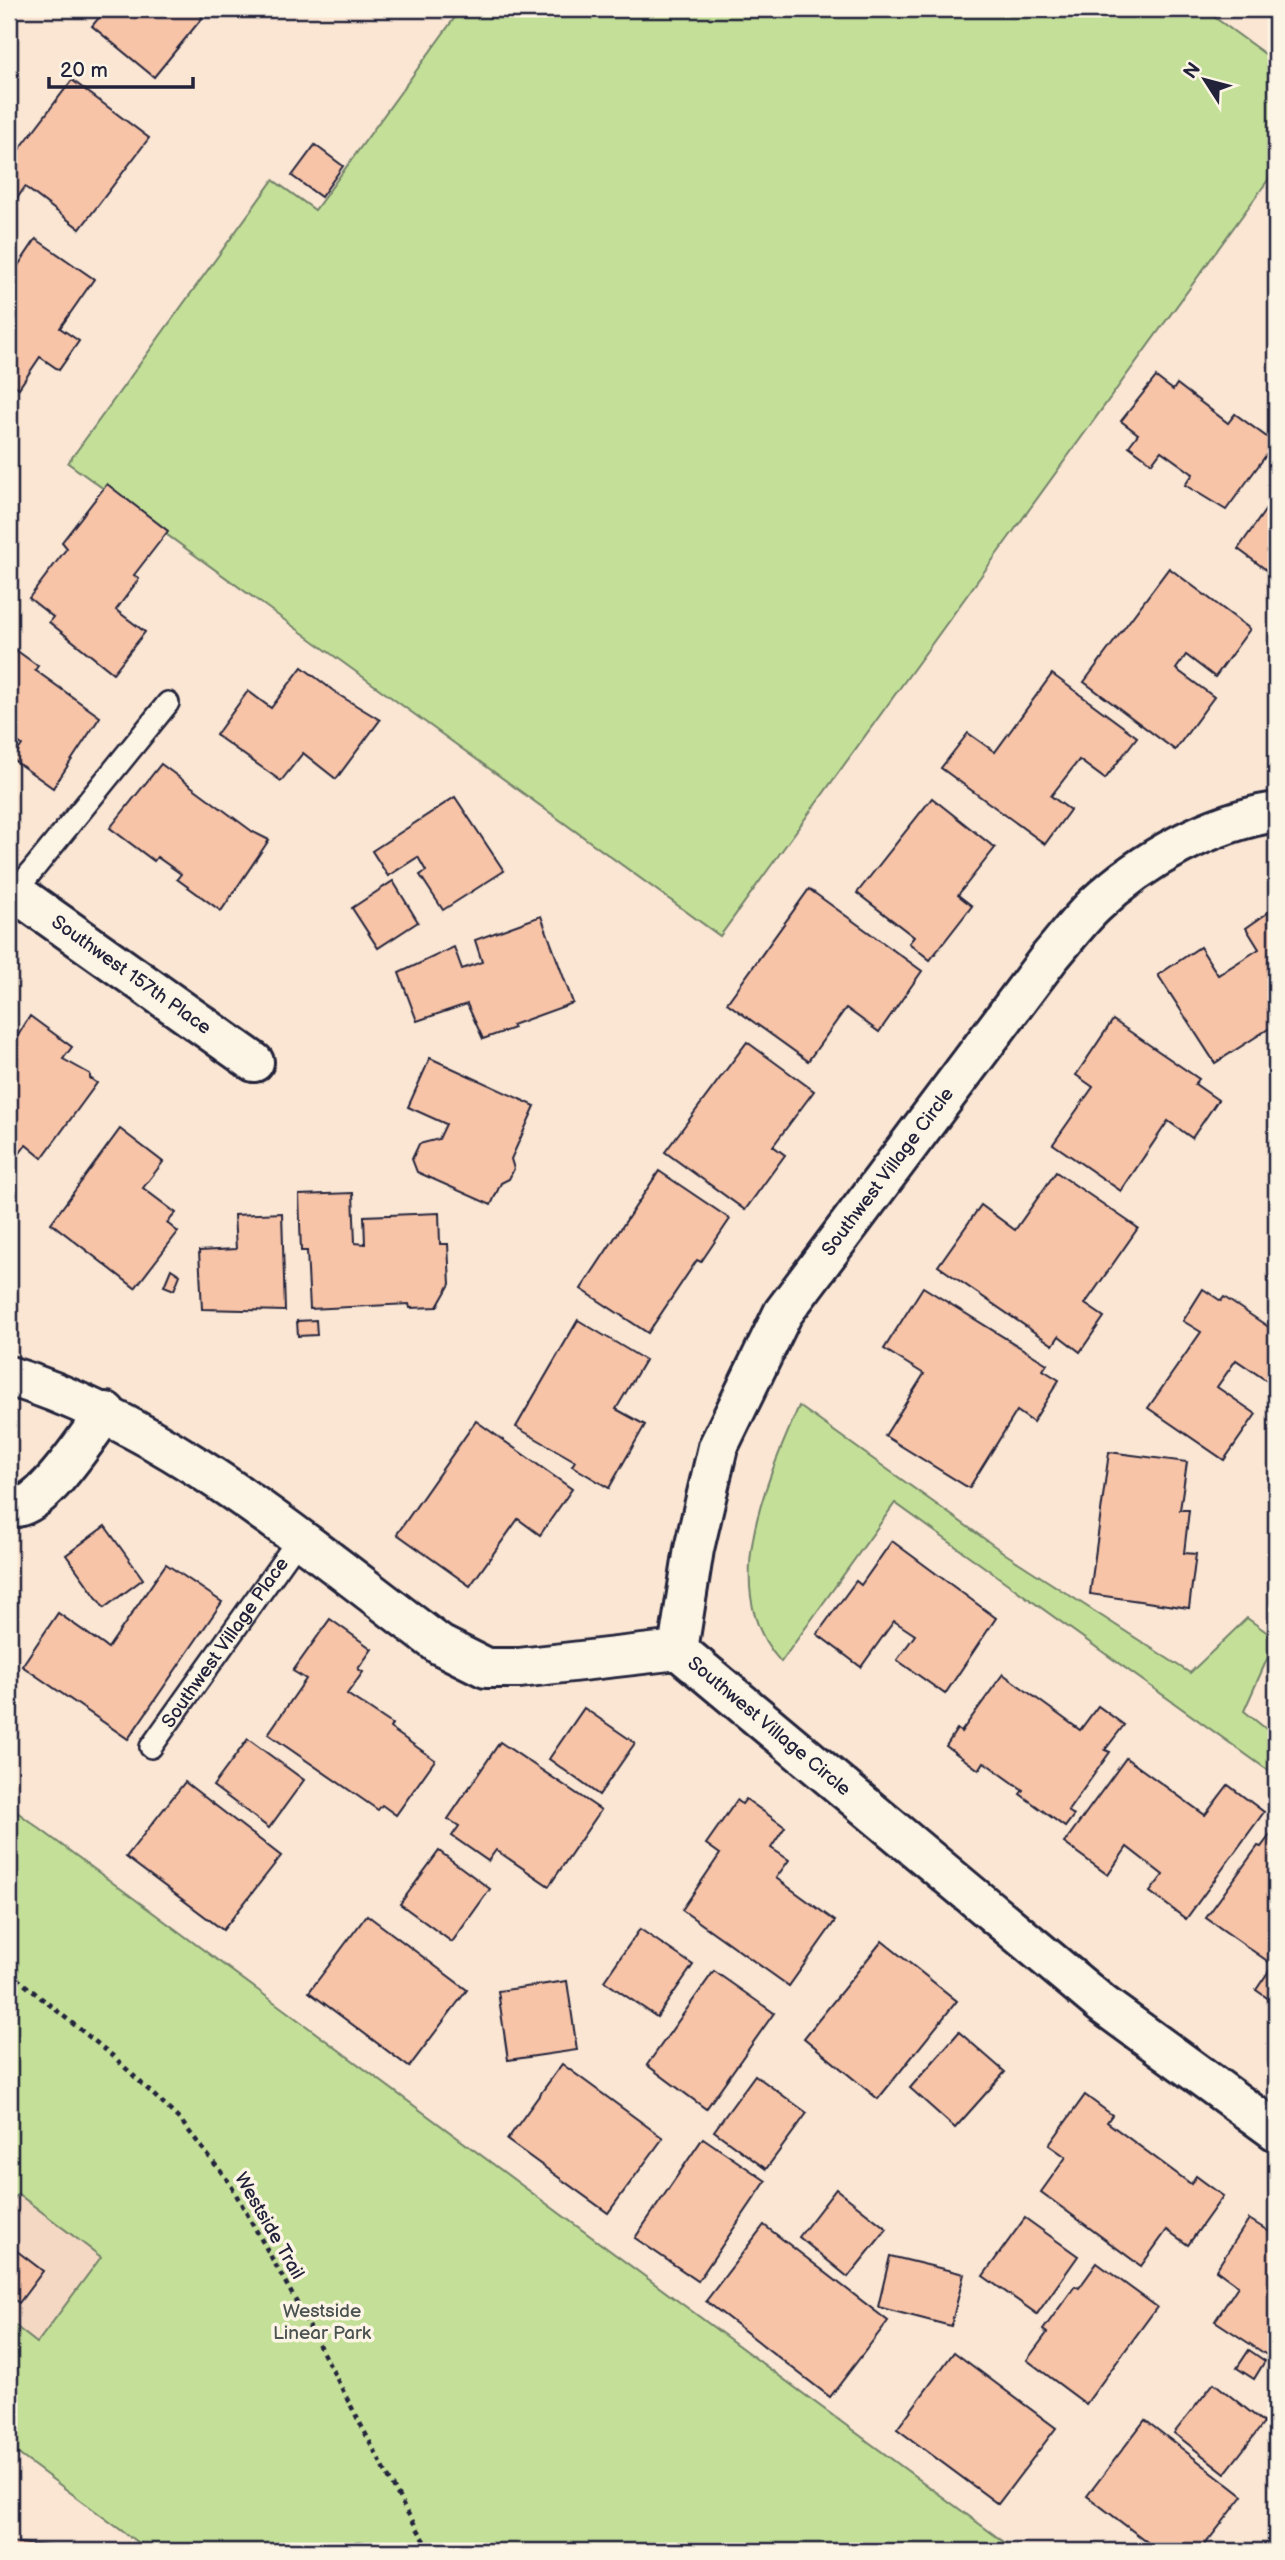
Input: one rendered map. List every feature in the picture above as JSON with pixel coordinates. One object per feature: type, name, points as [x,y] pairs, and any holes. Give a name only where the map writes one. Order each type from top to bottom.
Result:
[{"type":"street","name":"Southwest Village Circle","points":[[1276,812],[1250,816],[1210,831],[1153,859],[1095,904],[1049,958],[783,1313],[718,1447],[694,1549],[678,1650],[1102,2004],[1276,2131]]},
{"type":"street","name":"Southwest 157th Place","points":[[12,890],[254,1062]]},
{"type":"street","name":"Southwest Village Place","points":[[9,1376],[106,1412],[164,1444],[440,1645],[486,1668],[519,1668],[678,1650]]},
{"type":"street","points":[[9,1507],[30,1504],[43,1493],[106,1412]]},
{"type":"lane","points":[[12,890],[168,703]]},
{"type":"lane","name":"Southwest Village Place","points":[[151,1747],[298,1540]]},
{"type":"path","name":"Westside Trail","points":[[9,1972],[113,2056],[171,2111],[229,2182],[297,2302],[404,2507],[431,2551]]},
{"type":"shaded area","points":[[17,2194],[101,2257],[37,2343],[9,2321],[9,2205]]},
{"type":"green space","points":[[461,9],[1203,9],[1276,62],[1276,169],[720,936],[68,463],[273,180],[315,210]]},
{"type":"green space","points":[[799,1406],[1007,1555],[1190,1673],[1247,1618],[1276,1639],[1244,1711],[1276,1737],[1276,1776],[895,1503],[781,1662],[762,1634],[752,1603],[750,1570],[762,1501]]},
{"type":"green space","name":"Westside Linear Park","points":[[9,1806],[1016,2551],[149,2551],[9,2447],[9,2321],[37,2343],[101,2257],[18,2194],[9,2205]]},
{"type":"building","points":[[106,9],[196,9],[194,11],[203,17],[154,77],[92,26]]},
{"type":"building","points":[[72,80],[149,138],[80,229],[25,187],[9,210],[9,163]]},
{"type":"building","points":[[315,145],[343,166],[321,197],[292,176]]},
{"type":"building","points":[[36,239],[94,279],[60,328],[79,341],[59,370],[40,357],[19,388],[9,381],[9,279]]},
{"type":"building","points":[[1156,377],[1173,390],[1177,384],[1228,423],[1235,414],[1275,443],[1226,510],[1185,485],[1193,474],[1161,451],[1152,463],[1129,446],[1138,434],[1121,421]]},
{"type":"building","points":[[107,484],[168,531],[134,575],[139,579],[116,610],[145,632],[113,673],[49,622],[53,617],[29,598],[67,548],[62,542]]},
{"type":"building","points":[[1276,495],[1276,577],[1238,549]]},
{"type":"building","points":[[1169,568],[1250,629],[1215,677],[1186,655],[1176,669],[1214,697],[1175,750],[1084,682]]},
{"type":"building","points":[[9,645],[38,666],[35,670],[100,717],[53,788],[12,759],[22,745],[9,736]]},
{"type":"building","points":[[302,667],[339,695],[380,720],[336,779],[303,753],[281,781],[216,735],[248,691],[271,708]]},
{"type":"building","points":[[1052,674],[1137,737],[1105,779],[1079,760],[1051,796],[1070,810],[1045,844],[941,768],[968,733],[995,752]]},
{"type":"building","points":[[161,764],[253,832],[269,840],[221,911],[177,879],[181,874],[157,857],[154,861],[110,828]]},
{"type":"building","points":[[455,797],[504,871],[443,910],[420,875],[426,871],[418,857],[388,876],[372,851]]},
{"type":"building","points":[[932,798],[995,848],[958,895],[972,906],[930,960],[909,943],[914,937],[857,893]]},
{"type":"building","points":[[393,881],[418,922],[378,948],[352,908]]},
{"type":"building","points":[[809,889],[922,971],[879,1032],[846,1008],[808,1061],[727,1003]]},
{"type":"building","points":[[1276,907],[1276,1024],[1215,1063],[1158,975],[1200,947],[1218,975],[1259,949],[1246,928]]},
{"type":"building","points":[[541,916],[573,1003],[512,1025],[514,1028],[483,1039],[467,1004],[417,1021],[399,973],[454,947],[462,969],[482,962],[475,940]]},
{"type":"building","points":[[30,1016],[72,1047],[63,1059],[90,1074],[90,1078],[97,1083],[42,1158],[26,1145],[10,1166],[9,1050]]},
{"type":"building","points":[[1113,1020],[1199,1079],[1195,1084],[1218,1100],[1192,1138],[1168,1121],[1121,1191],[1053,1144],[1093,1087],[1076,1075]]},
{"type":"building","points":[[747,1042],[814,1091],[773,1146],[785,1155],[745,1210],[665,1152]]},
{"type":"building","points":[[430,1058],[535,1106],[511,1159],[514,1169],[509,1179],[501,1183],[491,1205],[417,1172],[412,1159],[419,1144],[439,1139],[446,1124],[408,1107]]},
{"type":"building","points":[[120,1129],[163,1162],[143,1188],[176,1213],[167,1223],[178,1232],[135,1288],[51,1223]]},
{"type":"building","points":[[659,1171],[730,1219],[701,1262],[697,1260],[648,1333],[581,1289]]},
{"type":"building","points":[[1056,1172],[1138,1228],[1085,1304],[1104,1317],[1080,1352],[1059,1336],[1053,1345],[938,1266],[981,1205],[1015,1230]]},
{"type":"building","points":[[353,1193],[355,1243],[365,1244],[364,1216],[439,1213],[440,1244],[448,1244],[450,1284],[437,1307],[410,1308],[409,1304],[310,1309],[307,1251],[301,1251],[299,1195]]},
{"type":"building","points":[[282,1213],[285,1311],[202,1309],[199,1251],[236,1249],[234,1215]]},
{"type":"building","points":[[171,1269],[180,1275],[174,1290],[164,1286]]},
{"type":"building","points":[[923,1287],[1047,1364],[1043,1370],[1059,1380],[1033,1422],[1017,1411],[969,1488],[885,1436],[924,1374],[884,1349]]},
{"type":"building","points":[[1203,1289],[1221,1301],[1224,1297],[1276,1332],[1276,1387],[1236,1360],[1217,1387],[1256,1414],[1224,1460],[1148,1408],[1201,1332],[1183,1321]]},
{"type":"building","points":[[316,1320],[317,1335],[298,1336],[297,1321]]},
{"type":"building","points":[[578,1320],[645,1360],[616,1409],[645,1425],[609,1488],[572,1466],[575,1461],[516,1427]]},
{"type":"building","points":[[476,1421],[572,1489],[540,1535],[518,1519],[470,1586],[397,1534]]},
{"type":"building","points":[[1109,1452],[1187,1462],[1180,1510],[1189,1510],[1184,1553],[1196,1554],[1189,1608],[1090,1594]]},
{"type":"building","points":[[105,1526],[143,1579],[104,1608],[66,1555]]},
{"type":"building","points":[[892,1541],[996,1618],[945,1694],[897,1660],[915,1635],[894,1621],[861,1667],[817,1634],[856,1581],[861,1585]]},
{"type":"building","points":[[166,1564],[222,1602],[128,1739],[22,1666],[58,1613],[108,1648]]},
{"type":"building","points":[[330,1619],[372,1649],[358,1669],[363,1672],[347,1694],[392,1724],[390,1728],[435,1760],[396,1815],[382,1805],[378,1810],[268,1734],[306,1679],[293,1671]]},
{"type":"building","points":[[1003,1674],[1080,1730],[1098,1706],[1124,1725],[1105,1750],[1110,1752],[1068,1811],[1074,1815],[1065,1827],[1020,1794],[1023,1790],[984,1762],[979,1770],[946,1746],[957,1729],[961,1732]]},
{"type":"building","points":[[584,1708],[635,1743],[599,1795],[549,1759]]},
{"type":"building","points":[[248,1739],[304,1780],[269,1828],[213,1786]]},
{"type":"building","points":[[500,1742],[601,1810],[549,1886],[496,1850],[488,1861],[452,1836],[459,1826],[448,1819]]},
{"type":"building","points":[[1126,1758],[1205,1815],[1228,1785],[1264,1812],[1186,1919],[1150,1892],[1163,1875],[1127,1847],[1108,1875],[1064,1843]]},
{"type":"building","points":[[185,1782],[281,1856],[223,1930],[126,1857]]},
{"type":"building","points":[[746,1799],[785,1827],[771,1848],[789,1860],[776,1878],[835,1921],[789,1986],[682,1910],[720,1854],[706,1844],[737,1800],[742,1804]]},
{"type":"building","points":[[1270,1835],[1276,1839],[1276,2004],[1256,1990],[1273,1965],[1206,1918],[1258,1846],[1261,1847]]},
{"type":"building","points":[[439,1851],[490,1889],[452,1942],[400,1904]]},
{"type":"building","points":[[367,1915],[467,1990],[409,2067],[309,1992]]},
{"type":"building","points":[[640,1929],[693,1965],[657,2017],[604,1981]]},
{"type":"building","points":[[882,1941],[957,2001],[878,2099],[804,2038]]},
{"type":"building","points":[[714,1971],[774,2013],[706,2109],[647,2065]]},
{"type":"building","points":[[567,1981],[577,2050],[508,2060],[498,1991]]},
{"type":"building","points":[[959,2032],[1005,2072],[955,2128],[910,2088]]},
{"type":"building","points":[[562,2064],[663,2138],[608,2213],[507,2140]]},
{"type":"building","points":[[755,2075],[807,2113],[766,2169],[714,2131]]},
{"type":"building","points":[[1085,2095],[1112,2115],[1107,2122],[1191,2184],[1196,2176],[1223,2196],[1188,2245],[1167,2230],[1141,2266],[1041,2192],[1066,2157],[1049,2145]]},
{"type":"building","points":[[703,2138],[766,2181],[698,2281],[635,2238]]},
{"type":"building","points":[[836,2189],[887,2229],[848,2277],[799,2237]]},
{"type":"building","points":[[1025,2218],[1078,2256],[1037,2314],[983,2276]]},
{"type":"building","points":[[1249,2219],[1276,2236],[1276,2361],[1215,2321],[1238,2286],[1216,2270]]},
{"type":"building","points":[[764,2225],[888,2321],[830,2397],[706,2301]]},
{"type":"building","points":[[13,2248],[43,2271],[19,2303],[9,2296],[9,2253]]},
{"type":"building","points":[[890,2256],[964,2274],[951,2326],[878,2307]]},
{"type":"building","points":[[1097,2263],[1157,2307],[1086,2404],[1027,2360],[1047,2333],[1043,2330],[1075,2286],[1079,2288]]},
{"type":"building","points":[[1249,2350],[1265,2361],[1254,2379],[1237,2368]]},
{"type":"building","points":[[954,2352],[1056,2428],[998,2504],[897,2429]]},
{"type":"building","points":[[1214,2383],[1264,2423],[1225,2473],[1174,2433]]},
{"type":"building","points":[[1145,2420],[1243,2496],[1200,2551],[1159,2551],[1087,2496]]},
{"type":"building","points":[[9,2542],[95,2551],[9,2551]]}]
